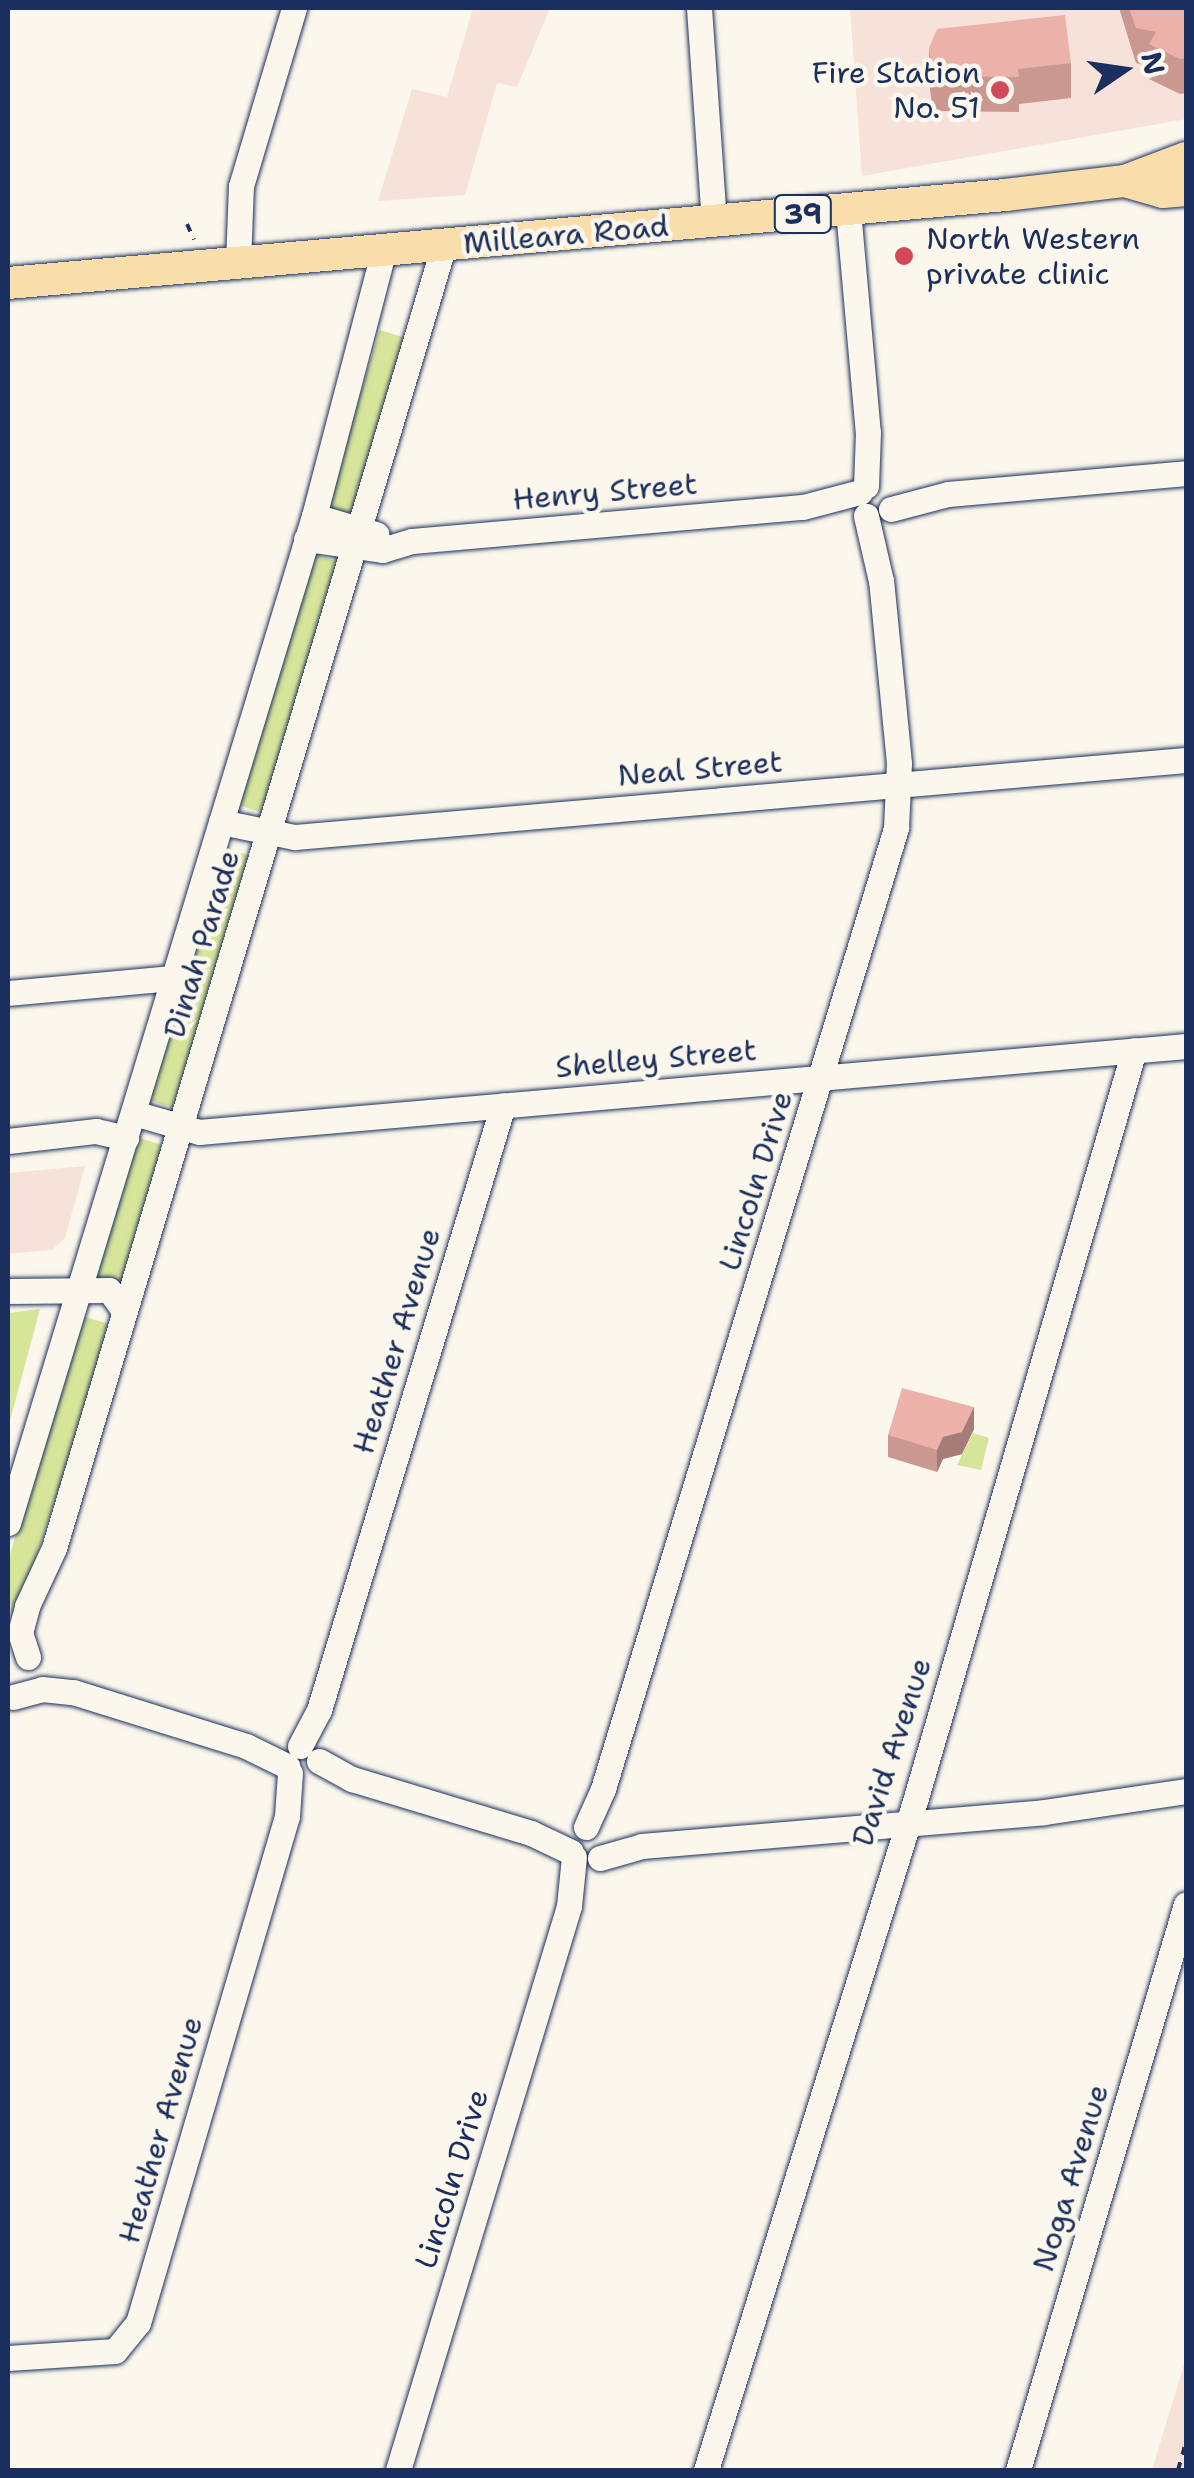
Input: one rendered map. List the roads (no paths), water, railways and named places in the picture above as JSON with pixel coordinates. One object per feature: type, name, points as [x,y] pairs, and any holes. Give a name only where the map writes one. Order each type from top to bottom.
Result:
[{"type":"main road","name":"Milleara Road","points":[[8,282],[848,210],[1125,181],[1186,158]]},
{"type":"main road","name":"Milleara Road","points":[[1125,181],[1163,192],[1186,190]]},
{"type":"street","points":[[238,263],[241,186],[294,8]]},
{"type":"street","points":[[699,8],[714,222]]},
{"type":"street","name":"Lincoln Drive","points":[[398,2470],[896,828],[901,785],[848,210]]},
{"type":"street","name":"Dinah Parade","points":[[28,1658],[20,1633],[27,1606],[54,1548],[359,540],[444,245]]},
{"type":"street","name":"Dinah Parade","points":[[8,1523],[310,528],[384,250]]},
{"type":"street","name":"Henry Street","points":[[310,528],[359,540],[412,542],[1186,473]]},
{"type":"street","name":"Neal Street","points":[[220,822],[269,836],[1186,760]]},
{"type":"street","points":[[8,993],[173,978]]},
{"type":"street","name":"Shelley Street","points":[[134,1113],[180,1130],[1186,1046]]},
{"type":"street","name":"David Avenue","points":[[706,2470],[1134,1050]]},
{"type":"street","name":"Heather Avenue","points":[[8,2358],[115,2351],[130,2340],[503,1105]]},
{"type":"street","points":[[8,1141],[96,1132],[126,1138]]},
{"type":"street","points":[[8,1291],[82,1287],[109,1290],[124,1311]]},
{"type":"street","points":[[8,1636],[28,1658],[73,1692]]},
{"type":"street","points":[[10,1700],[27,1680],[28,1658]]},
{"type":"street","points":[[10,1700],[42,1689],[73,1692],[532,1833],[588,1845],[642,1846],[1147,1802],[1186,1805]]},
{"type":"street","points":[[1147,1802],[1186,1790]]},
{"type":"street","name":"Noga Avenue","points":[[1018,2470],[1186,1904]]},
{"type":"place","name":"Fire Station No. 51","points":[[1000,90]]},
{"type":"place","name":"North Western private clinic","points":[[904,256]]}]
